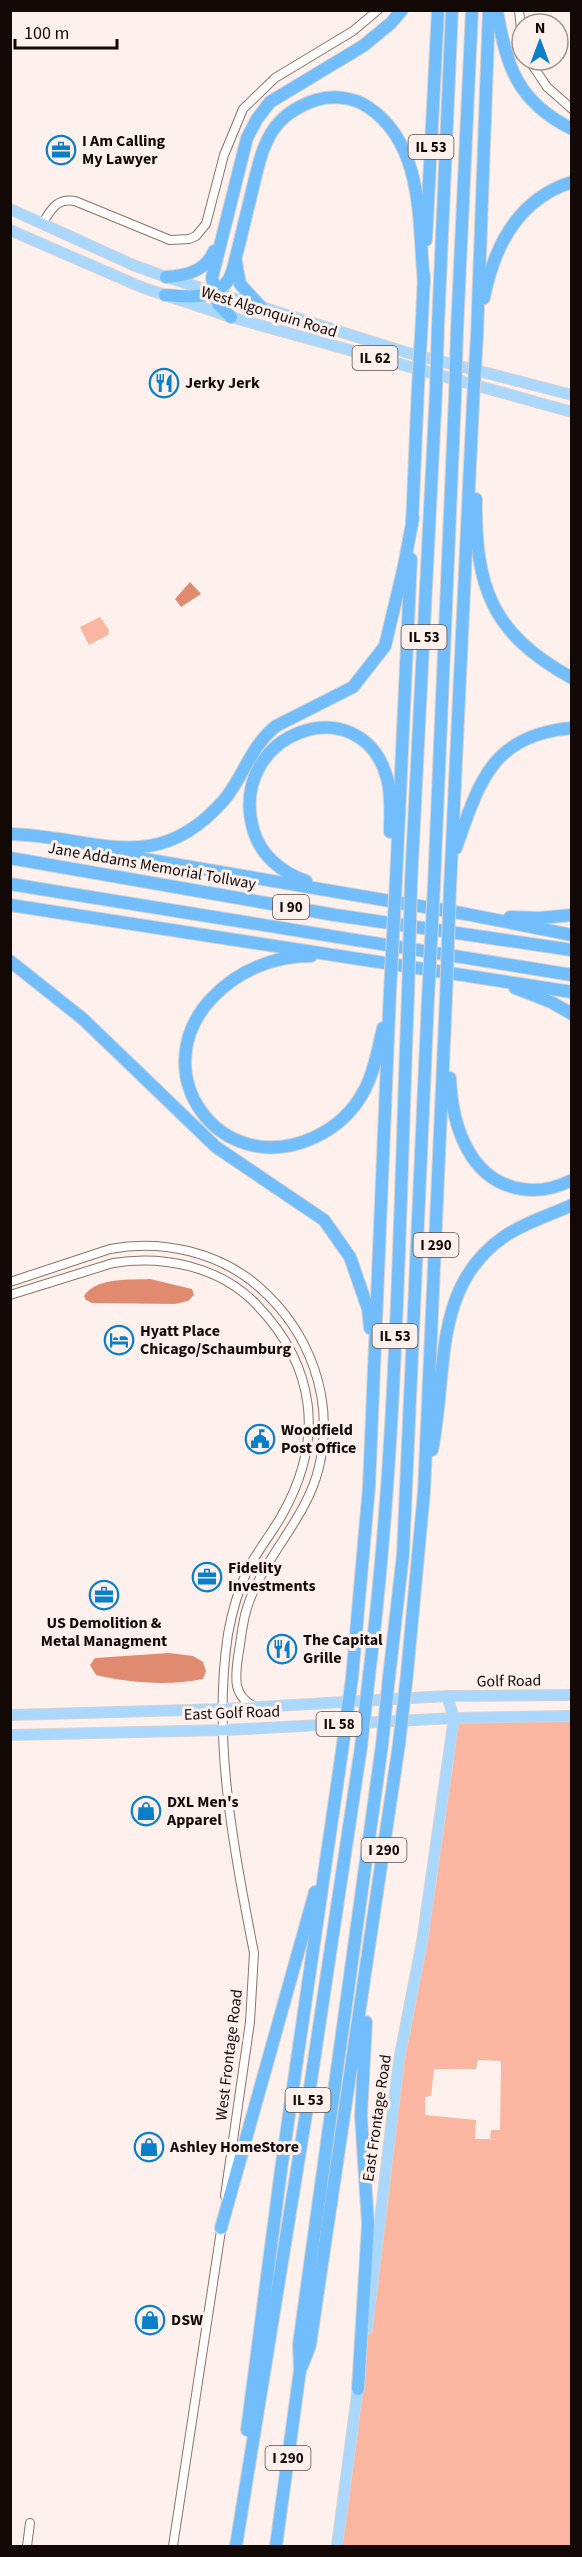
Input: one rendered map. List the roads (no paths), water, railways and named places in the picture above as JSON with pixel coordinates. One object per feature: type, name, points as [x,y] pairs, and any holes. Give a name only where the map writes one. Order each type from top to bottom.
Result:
[{"type":"highway","points":[[231,317],[218,304],[212,278],[247,138],[262,110],[288,89],[374,38],[402,10]]},
{"type":"highway","name":"IL 53","points":[[396,877],[438,10]]},
{"type":"highway","name":"IL 53","points":[[249,2452],[304,2126],[362,1747],[384,1548],[396,1326],[411,883],[436,391],[452,10]]},
{"type":"highway","name":"IL 53","points":[[300,2370],[299,2344],[382,1745],[403,1554],[472,10]]},
{"type":"highway","name":"IL 53","points":[[451,860],[477,334],[489,10]]},
{"type":"highway","points":[[496,10],[505,52],[524,91],[541,110],[572,129]]},
{"type":"highway","points":[[165,296],[192,296],[214,292],[227,283],[263,146],[285,116],[303,105],[323,98],[342,98],[360,102],[376,113],[394,132],[405,151],[411,166],[415,188],[424,283]]},
{"type":"highway","points":[[477,334],[488,278],[505,234],[523,212],[543,195],[572,182]]},
{"type":"highway","points":[[166,276],[190,273],[204,266],[212,256],[224,227]]},
{"type":"highway","points":[[235,258],[240,284],[261,307]]},
{"type":"highway","points":[[470,451],[476,489],[477,557],[487,592],[502,620],[514,635],[534,653],[572,678]]},
{"type":"highway","points":[[10,836],[43,835],[135,849],[173,839],[200,823],[225,799],[248,758],[268,732],[353,687],[385,646],[404,566],[412,518]]},
{"type":"highway","points":[[350,896],[288,874],[265,853],[254,832],[249,806],[256,773],[274,747],[296,732],[323,727],[343,730],[362,741],[374,752],[384,770],[389,786],[390,854],[396,877]]},
{"type":"highway","points":[[451,860],[471,801],[487,771],[526,739],[551,731],[572,728]]},
{"type":"highway","points":[[10,836],[350,896],[466,914],[572,935]]},
{"type":"highway","name":"Jane Addams Memorial Tollway","points":[[10,858],[335,915],[572,950]]},
{"type":"highway","name":"I 290","points":[[276,2547],[300,2370],[310,2345],[399,1744],[407,1674],[424,1492],[446,1020],[451,860]]},
{"type":"highway","name":"I 290","points":[[236,2547],[249,2452],[247,2422],[352,1678],[369,1487],[396,877]]},
{"type":"highway","name":"I 90","points":[[10,884],[572,975]]},
{"type":"highway","points":[[10,905],[572,992]]},
{"type":"highway","points":[[466,914],[540,918],[572,915]]},
{"type":"highway","points":[[338,955],[294,957],[255,966],[229,982],[207,1002],[188,1036],[186,1068],[193,1099],[210,1124],[243,1144],[270,1148],[302,1143],[337,1124],[360,1097],[371,1077],[390,997]]},
{"type":"highway","points":[[10,962],[82,1019],[216,1147],[324,1220],[350,1257],[365,1298],[375,1373]]},
{"type":"highway","points":[[471,975],[525,991],[572,1014]]},
{"type":"highway","points":[[446,1020],[452,1105],[459,1133],[473,1159],[489,1176],[512,1188],[546,1190],[572,1179]]},
{"type":"highway","points":[[424,1492],[435,1440],[437,1401],[451,1315],[464,1278],[482,1254],[506,1234],[572,1205]]},
{"type":"highway","points":[[221,2228],[330,1833]]},
{"type":"highway","points":[[358,2389],[368,2224],[361,2116],[368,1957]]},
{"type":"main road","name":"IL 62","points":[[10,209],[42,224]]},
{"type":"main road","name":"West Algonquin Road","points":[[42,224],[133,265],[214,292],[405,352],[572,395]]},
{"type":"main road","name":"West Algonquin Road","points":[[10,230],[165,296],[231,317],[572,412]]},
{"type":"main road","name":"Golf Road","points":[[447,1696],[572,1695]]},
{"type":"main road","name":"East Golf Road","points":[[10,1715],[256,1708],[447,1696]]},
{"type":"main road","name":"East Frontage Road","points":[[337,2547],[374,2276],[385,2163],[399,2060],[422,1942],[454,1718],[447,1696]]},
{"type":"main road","name":"IL 58","points":[[454,1718],[572,1716]]},
{"type":"main road","name":"East Golf Road","points":[[10,1735],[225,1730],[454,1718]]},
{"type":"street","points":[[42,224],[55,204],[64,199],[75,201],[170,240],[189,239],[196,236],[206,224],[224,155],[243,109],[275,78],[353,31],[378,10]]},
{"type":"street","points":[[537,72],[547,87],[572,108]]},
{"type":"street","points":[[10,1282],[110,1249],[143,1245],[180,1249],[223,1264],[249,1279],[285,1313],[304,1344],[316,1374],[323,1405],[319,1466],[310,1492],[247,1608],[236,1682],[239,1694],[245,1702],[256,1708]]},
{"type":"street","name":"West Frontage Road","points":[[10,1295],[113,1263],[144,1260],[176,1262],[213,1275],[250,1298],[286,1339],[306,1388],[309,1414],[307,1448],[294,1493],[249,1568],[236,1600],[228,1634],[224,1709],[232,1842],[254,1953],[254,1968],[250,2022],[173,2547]]},
{"type":"street","points":[[27,2547],[30,2523]]},
{"type":"place","name":"I Am Calling My Lawyer","points":[[61,150]]},
{"type":"place","name":"Jerky Jerk","points":[[164,383]]},
{"type":"place","name":"Hyatt Place Chicago/Schaumburg","points":[[119,1340]]},
{"type":"place","name":"Woodfield Post Office","points":[[260,1439]]},
{"type":"place","name":"Fidelity Investments","points":[[207,1577]]},
{"type":"place","name":"US Demolition & Metal Managment","points":[[104,1595]]},
{"type":"place","name":"The Capital Grille","points":[[282,1649]]},
{"type":"place","name":"DXL Men's Apparel","points":[[146,1811]]},
{"type":"place","name":"Ashley HomeStore","points":[[149,2147]]},
{"type":"place","name":"DSW","points":[[150,2320]]}]
